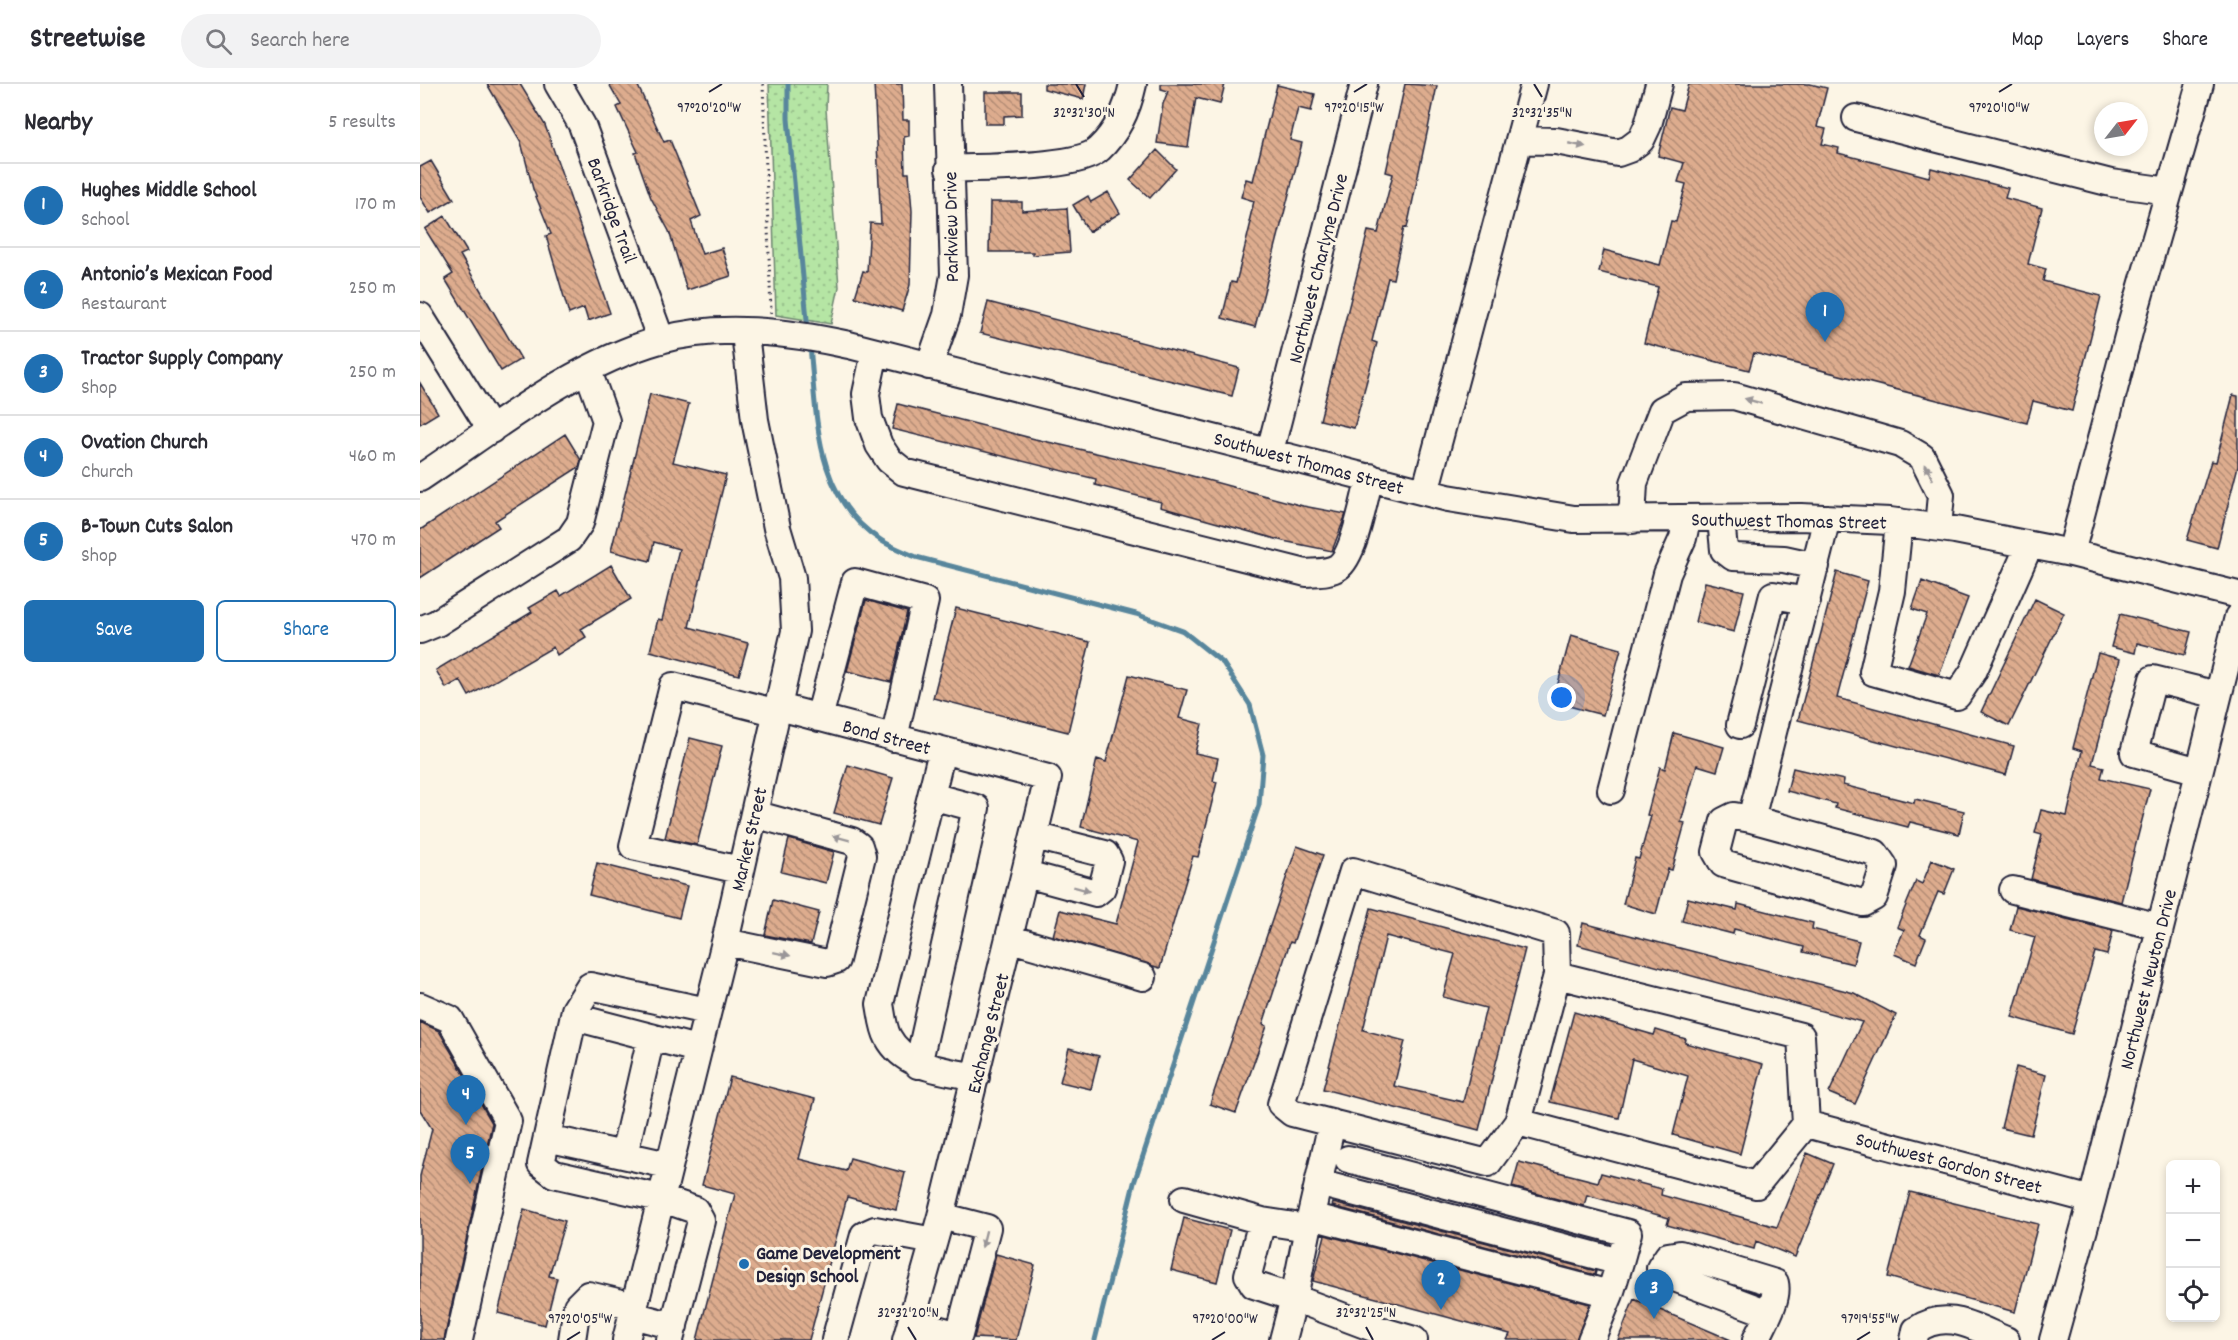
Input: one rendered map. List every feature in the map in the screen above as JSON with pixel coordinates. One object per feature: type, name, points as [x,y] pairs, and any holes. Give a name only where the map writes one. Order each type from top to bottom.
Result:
[{"type":"street","name":"Barkridge Trail","points":[[558,84],[582,125],[661,340]]},
{"type":"street","name":"Parkview Drive","points":[[929,366],[947,315],[954,275],[948,84]]},
{"type":"street","points":[[949,169],[1076,161],[1098,150],[1114,129],[1129,102],[1133,84]]},
{"type":"street","name":"Northwest Charlyne Drive","points":[[1270,451],[1364,84]]},
{"type":"street","points":[[1425,492],[1534,84]]},
{"type":"street","points":[[1519,140],[1556,141],[1618,153],[1629,149],[1641,140],[1648,125],[1659,84]]},
{"type":"street","points":[[2071,553],[2132,321],[2200,84]]},
{"type":"street","points":[[1856,118],[2111,183],[2169,191]]},
{"type":"street","points":[[420,316],[491,430]]},
{"type":"street","name":"Southwest Thomas Street","points":[[420,478],[491,430],[588,371],[661,340],[711,332],[776,333],[822,339],[875,352],[1448,498],[1574,519],[1827,518],[1899,522],[2071,553],[2238,596]]},
{"type":"street","name":"Market Street","points":[[626,1340],[725,942],[795,631],[792,578],[777,528],[755,420],[745,333]]},
{"type":"street","points":[[875,352],[866,394],[869,418],[879,445],[890,460],[904,472],[993,496],[1306,573],[1326,572],[1340,566],[1350,551],[1370,477]]},
{"type":"street","points":[[420,630],[437,623],[570,539],[580,523],[606,421],[588,371]]},
{"type":"street","points":[[1632,520],[1634,483],[1662,410],[1686,397],[1734,396],[1900,444],[1923,457],[1941,495],[1938,528]]},
{"type":"street","points":[[1751,819],[1827,518]]},
{"type":"street","points":[[1611,790],[1667,574],[1683,538],[1687,519]]},
{"type":"street","points":[[1721,519],[1724,550],[1733,557],[1784,559],[1816,566]]},
{"type":"street","points":[[1899,522],[1892,591],[1873,672],[1957,696],[1973,672],[2029,546]]},
{"type":"street","points":[[819,718],[855,582],[925,601],[894,738]]},
{"type":"street","points":[[1740,725],[1773,595],[1807,601]]},
{"type":"street","name":"Northwest Newton Drive","points":[[2053,1340],[2092,1200],[2199,771],[2224,704],[2238,617]]},
{"type":"street","points":[[2199,771],[2134,753],[2153,679],[2224,704]]},
{"type":"street","name":"Bond Street","points":[[740,870],[633,846],[673,686],[819,718],[995,765]]},
{"type":"street","points":[[942,751],[880,1004],[887,1036],[903,1057],[918,1065],[976,1077]]},
{"type":"street","name":"Exchange Street","points":[[908,1331],[941,1216],[1011,939],[1048,778],[995,765]]},
{"type":"street","points":[[918,1065],[976,808],[931,796]]},
{"type":"street","points":[[725,942],[827,963],[836,960],[862,856],[859,846],[852,841],[754,814]]},
{"type":"street","points":[[1734,816],[1751,819],[1875,853],[1884,866],[1874,897],[1863,903],[1723,864],[1716,852],[1724,820],[1734,816]]},
{"type":"street","points":[[1026,874],[1096,893],[1102,888],[1108,861],[1105,854],[1035,836]]},
{"type":"street","points":[[1353,871],[1556,933],[1557,975],[1518,1122],[1488,1163],[1292,1113],[1281,1104],[1353,871]]},
{"type":"street","points":[[2013,890],[2160,927]]},
{"type":"street","points":[[1011,939],[1143,977]]},
{"type":"street","points":[[1518,1122],[1756,1185],[1806,1124],[1801,1036],[1557,975]]},
{"type":"street","points":[[572,1340],[577,1306],[588,1295],[633,1310],[672,1333],[700,1221],[695,1210],[660,1198],[554,1174],[541,1164],[574,1017],[590,986],[707,1011]]},
{"type":"street","points":[[420,1006],[450,1019],[508,1121],[459,1340]]},
{"type":"street","points":[[574,1017],[697,1049]]},
{"type":"street","points":[[624,1155],[651,1037]]},
{"type":"street","points":[[1283,1340],[1332,1124]]},
{"type":"street","name":"Southwest Gordon Street","points":[[1806,1124],[2092,1200]]},
{"type":"street","points":[[547,1138],[668,1165]]},
{"type":"street","points":[[1347,1158],[1628,1233],[1610,1294],[1591,1340]]},
{"type":"street","points":[[1318,1183],[1620,1262]]},
{"type":"street","points":[[1184,1198],[1262,1221],[1310,1222],[1610,1294]]},
{"type":"street","points":[[908,1331],[959,1335],[987,1228],[941,1216]]},
{"type":"street","points":[[1262,1221],[1248,1275],[1254,1285],[1376,1329],[1414,1340]]},
{"type":"street","points":[[835,1340],[864,1235],[875,1230],[934,1241]]},
{"type":"street","points":[[1755,1340],[1768,1312]]},
{"type":"street","points":[[1914,1340],[1916,1330],[1930,1320],[1953,1320],[2006,1340]]},
{"type":"path","points":[[763,84],[776,333]]},
{"type":"green space","points":[[769,84],[827,84],[826,109],[839,287],[831,324],[776,315]]},
{"type":"building","points":[[487,84],[520,84],[545,125],[610,313],[588,321],[584,308],[569,314],[546,236],[551,234],[533,189],[521,142]]},
{"type":"building","points":[[609,84],[637,84],[664,142],[670,140],[701,216],[691,221],[702,254],[722,248],[731,276],[687,290],[669,231],[651,198],[635,153],[638,152],[617,107],[621,105]]},
{"type":"building","points":[[874,84],[902,84],[903,120],[909,120],[909,136],[904,137],[905,173],[909,173],[912,211],[910,285],[902,311],[855,297],[863,271],[867,272],[870,223],[881,224]]},
{"type":"building","points":[[1044,84],[1086,84],[1083,99],[1044,89]]},
{"type":"building","points":[[1161,84],[1225,84],[1220,104],[1196,98],[1188,147],[1157,143],[1163,104],[1168,91],[1161,89]]},
{"type":"building","points":[[1405,84],[1437,86],[1407,228],[1404,227],[1393,279],[1388,278],[1372,341],[1377,343],[1354,428],[1320,420],[1368,231],[1378,233],[1393,174],[1386,172]]},
{"type":"building","points":[[1689,84],[1810,84],[1827,88],[1817,127],[1826,129],[1822,144],[1839,148],[1838,153],[1929,177],[1931,168],[2008,188],[2005,198],[2042,208],[2028,264],[2046,269],[2043,281],[2101,296],[2072,411],[2033,401],[2027,423],[1754,353],[1749,370],[1644,343],[1658,287],[1599,272],[1604,250],[1660,265],[1671,221],[1676,222],[1686,184],[1678,182],[1684,163],[1658,156],[1670,107],[1682,110]]},
{"type":"building","points":[[1277,85],[1315,94],[1311,111],[1298,108],[1290,140],[1302,143],[1255,327],[1222,318],[1231,282],[1236,283],[1251,222],[1249,222],[1254,201],[1241,197],[1246,179],[1253,181]]},
{"type":"building","points":[[985,92],[1022,92],[1022,115],[1004,116],[1004,124],[985,124]]},
{"type":"building","points":[[1157,150],[1176,169],[1150,198],[1130,180]]},
{"type":"building","points":[[431,161],[454,199],[430,213],[420,197],[420,167]]},
{"type":"building","points":[[1108,192],[1120,213],[1089,232],[1073,205],[1088,196],[1091,202]]},
{"type":"building","points":[[990,202],[1022,202],[1022,211],[1067,208],[1070,252],[1033,255],[1033,252],[989,252]]},
{"type":"building","points":[[445,216],[467,252],[460,255],[521,359],[501,371],[445,279],[453,274],[425,229]]},
{"type":"building","points":[[988,302],[1239,368],[1232,396],[980,333]]},
{"type":"building","points":[[420,383],[438,413],[420,424]]},
{"type":"building","points":[[650,394],[689,404],[673,462],[726,475],[689,627],[748,643],[739,675],[650,651],[658,619],[662,620],[679,549],[654,542],[650,561],[611,551]]},
{"type":"building","points":[[2233,395],[2238,396],[2238,466],[2217,548],[2187,540],[2211,461],[2216,462]]},
{"type":"building","points":[[898,404],[1170,470],[1303,506],[1346,514],[1332,551],[1283,541],[1160,507],[1161,502],[1095,485],[1096,479],[892,429]]},
{"type":"building","points":[[565,434],[581,460],[579,467],[495,521],[499,527],[420,578],[420,530]]},
{"type":"building","points":[[611,565],[631,599],[581,629],[586,637],[557,655],[553,647],[469,696],[460,680],[446,688],[436,670],[532,612],[529,608],[558,591],[561,596]]},
{"type":"building","points":[[1837,572],[1868,581],[1837,698],[2014,746],[2006,775],[1798,720]]},
{"type":"building","points":[[1922,581],[1968,598],[1939,675],[1908,666],[1927,614],[1912,609]]},
{"type":"building","points":[[1705,582],[1744,591],[1734,632],[1695,622]]},
{"type":"building","points":[[2035,599],[2064,613],[2009,726],[1981,712]]},
{"type":"building","points":[[866,600],[907,612],[891,682],[847,671]]},
{"type":"building","points":[[956,608],[1090,642],[1068,732],[933,698]]},
{"type":"building","points":[[2120,614],[2191,632],[2185,655],[2137,643],[2135,653],[2111,647]]},
{"type":"building","points":[[1571,635],[1621,649],[1603,715],[1553,702]]},
{"type":"building","points":[[2098,653],[2120,659],[2092,764],[2104,767],[2101,778],[2150,789],[2121,902],[2031,879],[2042,835],[2035,833],[2041,810],[2067,816],[2082,751],[2073,748]]},
{"type":"building","points":[[1129,675],[1187,690],[1179,718],[1202,724],[1195,753],[1218,758],[1213,781],[1217,782],[1198,857],[1193,856],[1160,968],[1053,936],[1060,910],[1116,924],[1138,842],[1081,827],[1097,759],[1106,762]]},
{"type":"building","points":[[1674,733],[1724,747],[1717,771],[1697,765],[1681,822],[1685,823],[1672,870],[1668,869],[1656,914],[1623,904],[1635,858],[1639,859],[1651,816],[1647,815],[1660,767],[1665,769]]},
{"type":"building","points":[[690,738],[722,746],[697,845],[665,838]]},
{"type":"building","points":[[848,765],[893,778],[879,825],[834,813]]},
{"type":"building","points":[[1793,768],[1844,780],[1843,785],[1914,803],[1915,799],[1964,811],[1959,834],[1910,822],[1908,827],[1835,808],[1836,804],[1787,791]]},
{"type":"building","points":[[789,839],[834,852],[826,883],[781,872]]},
{"type":"building","points":[[1297,846],[1323,855],[1293,943],[1290,942],[1263,1024],[1267,1026],[1236,1113],[1210,1104]]},
{"type":"building","points":[[1932,860],[1954,869],[1944,894],[1938,892],[1920,935],[1926,938],[1916,963],[1894,954],[1904,930],[1897,927],[1916,881],[1922,884]]},
{"type":"building","points":[[597,863],[687,886],[679,918],[589,895]]},
{"type":"building","points":[[1688,898],[1737,910],[1738,904],[1813,923],[1812,929],[1859,941],[1853,964],[1803,952],[1804,947],[1734,929],[1733,934],[1682,921]]},
{"type":"building","points":[[773,900],[819,912],[811,944],[765,935]]},
{"type":"building","points":[[2016,906],[2113,931],[2107,955],[2095,952],[2072,1034],[2012,1017],[2035,937],[2010,930]]},
{"type":"building","points":[[1371,908],[1525,949],[1479,1130],[1323,1089]],"holes":[[[1386,936],[1455,954],[1443,997],[1486,1008],[1463,1102],[1394,1086],[1405,1041],[1363,1030]]]},
{"type":"building","points":[[1583,923],[1854,993],[1896,1015],[1855,1104],[1829,1093],[1862,1022],[1578,945]]},
{"type":"building","points":[[1574,1012],[1654,1035],[1656,1030],[1686,1039],[1685,1043],[1763,1064],[1740,1154],[1673,1135],[1688,1076],[1632,1059],[1619,1118],[1550,1102]]},
{"type":"building","points":[[420,1022],[439,1031],[492,1123],[444,1340],[420,1340],[420,1176],[432,1129],[420,1110]]},
{"type":"building","points":[[1069,1048],[1099,1056],[1091,1089],[1060,1082]]},
{"type":"building","points":[[2016,1067],[2046,1075],[2031,1135],[2001,1128]]},
{"type":"building","points":[[730,1077],[815,1099],[799,1159],[846,1171],[850,1158],[905,1173],[896,1210],[847,1197],[809,1340],[697,1340],[735,1194],[702,1185]]},
{"type":"building","points":[[1807,1153],[1833,1164],[1795,1257],[1756,1241],[1754,1249],[1667,1225],[1669,1218],[1587,1195],[1584,1206],[1512,1187],[1519,1162],[1598,1182],[1601,1173],[1662,1189],[1661,1195],[1777,1227]]},
{"type":"building","points":[[1910,1192],[2038,1224],[2015,1312],[1888,1277]]},
{"type":"building","points":[[1333,1203],[1596,1271],[1595,1275],[1332,1206]]},
{"type":"building","points":[[524,1209],[565,1221],[549,1276],[557,1278],[545,1325],[498,1313]]},
{"type":"building","points":[[1184,1218],[1230,1230],[1217,1282],[1171,1270]]},
{"type":"building","points":[[1325,1235],[1590,1304],[1576,1340],[1507,1340],[1510,1334],[1313,1281]]},
{"type":"building","points":[[996,1254],[1035,1265],[1016,1340],[974,1338]]},
{"type":"building","points":[[1634,1299],[1731,1340],[1618,1340]]},
{"type":"waterway","points":[[788,84],[788,119],[808,330]]},
{"type":"waterway","points":[[810,346],[818,427],[831,479],[843,503],[860,523],[882,541],[916,557],[1136,614],[1183,631],[1223,663],[1250,705],[1263,755],[1259,805],[1134,1183],[1095,1340]]},
{"type":"place","name":"Hughes Middle School","points":[[1825,342]]},
{"type":"place","name":"Ovation Church","points":[[466,1125]]},
{"type":"place","name":"B-Town Cuts Salon","points":[[470,1184]]},
{"type":"place","name":"Game Development Design School","points":[[744,1264]]},
{"type":"place","name":"Antonio’s Mexican Food","points":[[1441,1310]]},
{"type":"place","name":"Tractor Supply Company","points":[[1654,1319]]}]
